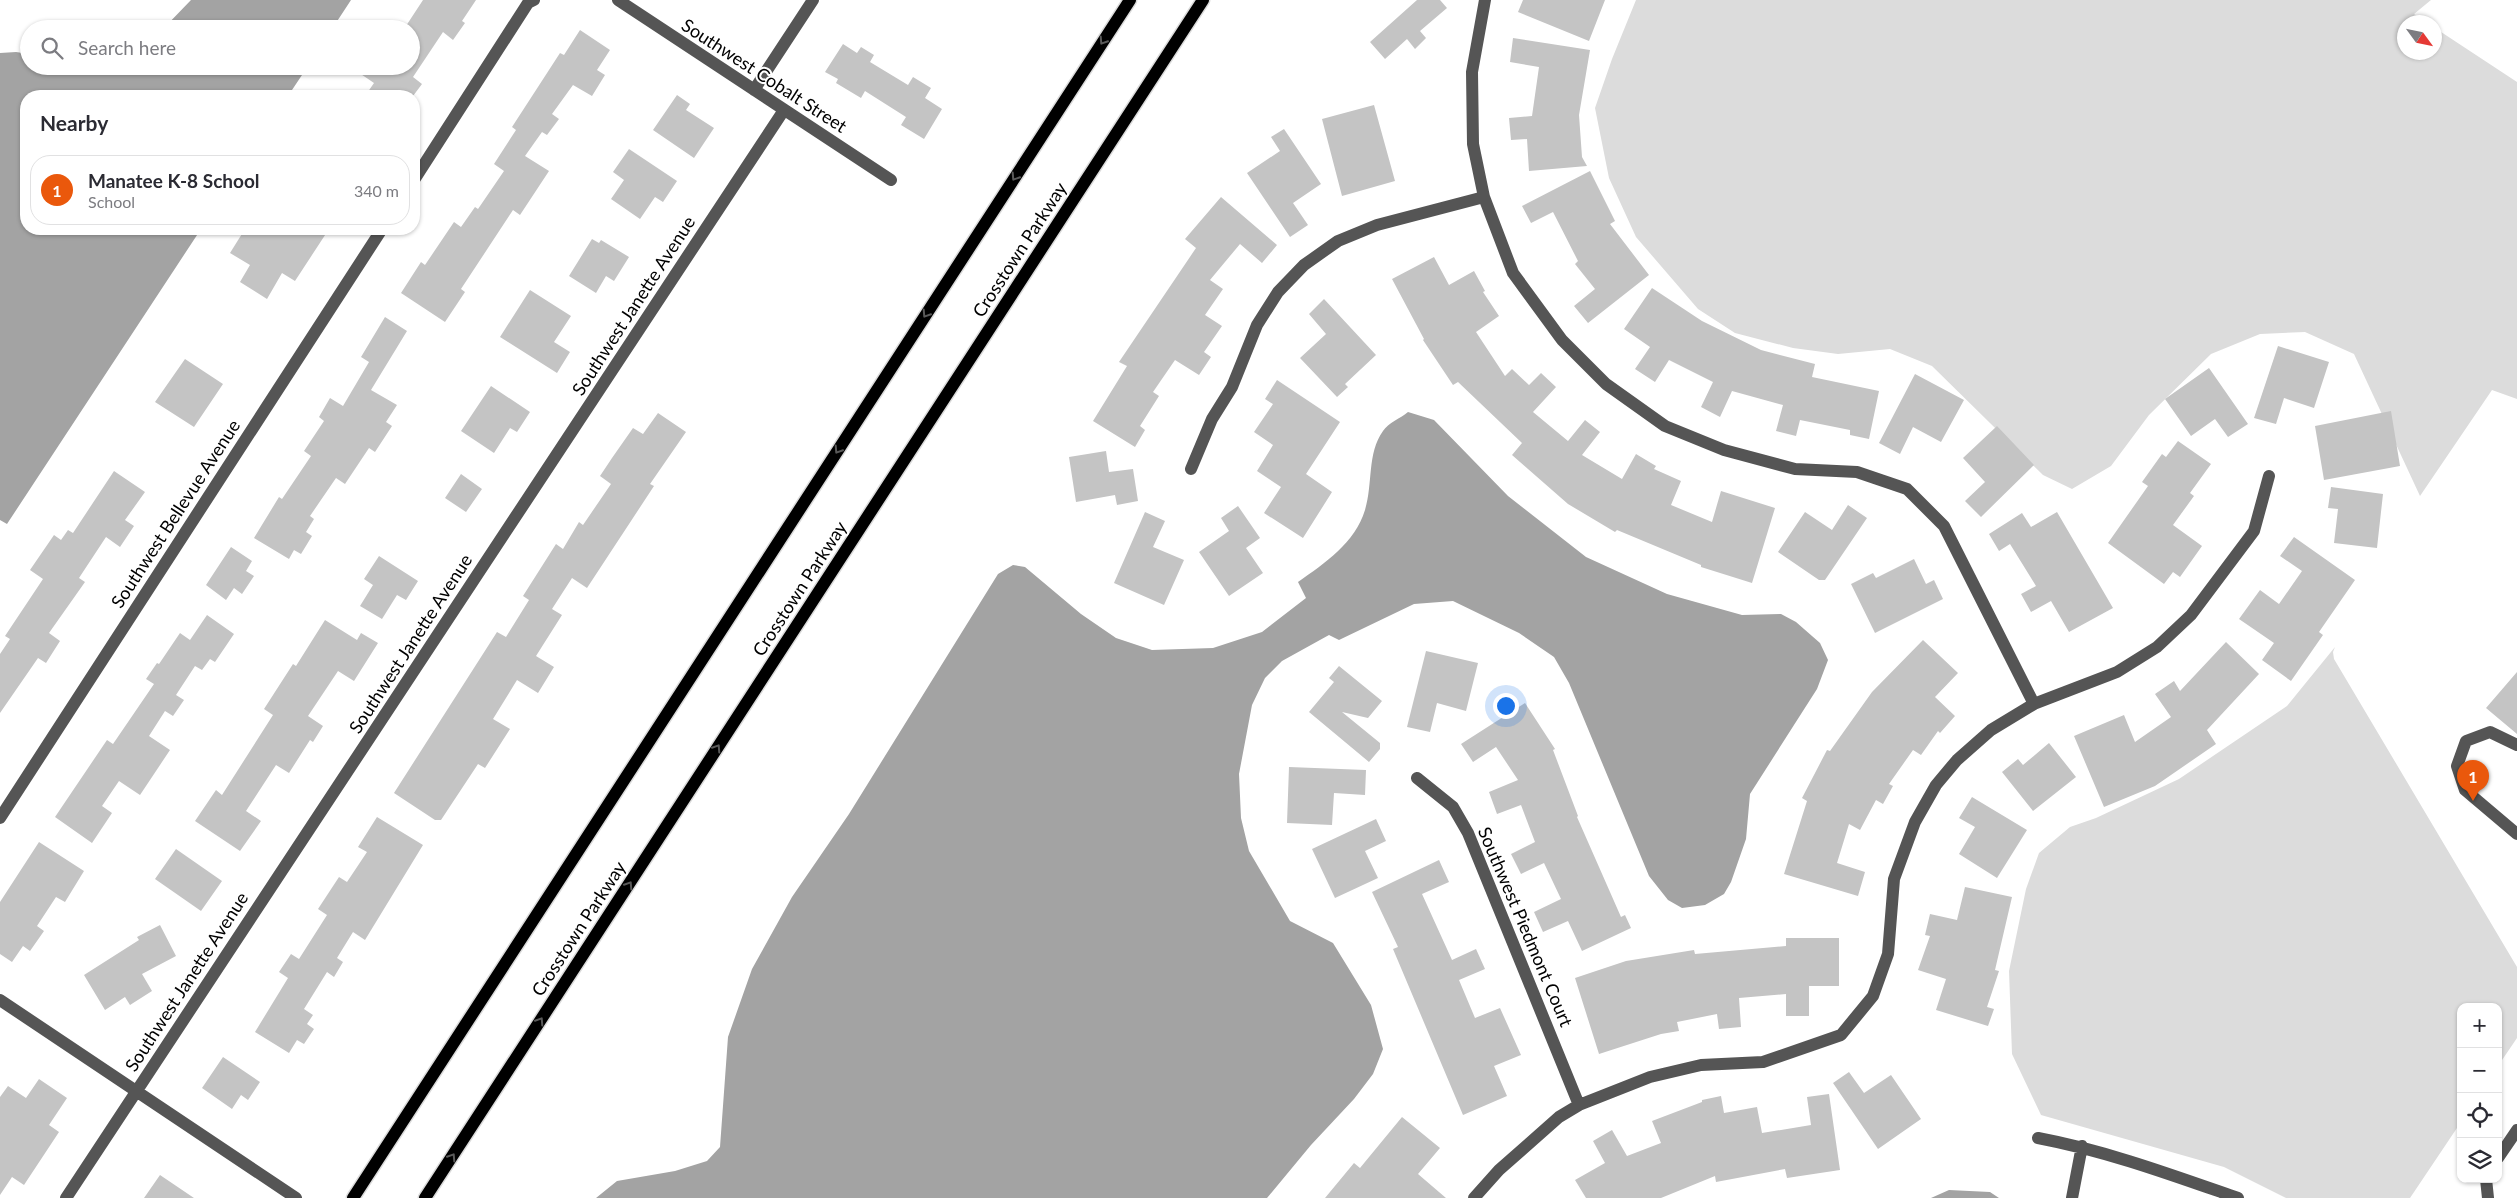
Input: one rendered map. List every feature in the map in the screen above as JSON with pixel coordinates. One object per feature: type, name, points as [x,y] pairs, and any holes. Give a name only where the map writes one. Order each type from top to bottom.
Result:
[{"type":"main road","points":[[353,1198],[1130,0]]},
{"type":"main road","name":"Crosstown Parkway","points":[[425,1198],[1203,0]]},
{"type":"street","points":[[420,171],[528,3],[534,0]]},
{"type":"street","name":"Southwest Cobalt Street","points":[[618,0],[891,180]]},
{"type":"street","points":[[754,90],[813,0]]},
{"type":"street","points":[[1485,0],[1472,72],[1473,144],[1484,197],[1513,273],[1562,340],[1606,384],[1665,426],[1724,450],[1795,469],[1857,472],[1907,489],[1944,526],[2034,704]]},
{"type":"street","name":"Southwest Janette Avenue","points":[[66,1198],[784,110]]},
{"type":"street","points":[[1191,469],[1212,419],[1232,387],[1257,325],[1278,292],[1304,265],[1338,241],[1377,225],[1484,197]]},
{"type":"street","name":"Southwest Bellevue Avenue","points":[[0,818],[378,235]]},
{"type":"street","points":[[1474,1198],[1499,1170],[1536,1136],[1559,1116],[1579,1104],[1650,1077],[1701,1065],[1763,1062],[1841,1035],[1873,996],[1888,954],[1894,879],[1915,822],[1936,785],[1958,760],[1991,730],[2034,704],[2117,672],[2157,647],[2191,615],[2254,531],[2269,476]]},
{"type":"street","points":[[2517,745],[2490,732],[2466,742],[2457,766],[2465,790],[2517,834]]},
{"type":"street","name":"Southwest Piedmont Court","points":[[1417,778],[1453,808],[1468,833],[1579,1104]]},
{"type":"street","points":[[0,1000],[296,1198]]},
{"type":"street","points":[[2502,1152],[2517,1130]]},
{"type":"street","points":[[2038,1138],[2082,1146],[2160,1170],[2238,1198]]},
{"type":"street","points":[[2072,1198],[2082,1146]]},
{"type":"street","points":[[2486,1183],[2488,1198]]},
{"type":"shaded area","points":[[191,0],[351,0],[338,20],[172,20]]},
{"type":"shaded area","points":[[1636,0],[2431,0],[2414,14],[2416,15],[2397,15],[2397,60],[2442,60],[2442,33],[2517,82],[2517,399],[2492,390],[2420,496],[2354,354],[2305,332],[2260,334],[2211,354],[2149,415],[2111,466],[2072,489],[2043,475],[1932,366],[1890,349],[1838,354],[1793,348],[1735,333],[1698,309],[1636,237],[1609,178],[1595,108]]},
{"type":"shaded area","points":[[0,53],[20,53],[20,75],[302,75],[292,90],[20,90],[20,235],[197,235],[7,524],[0,520]]},
{"type":"shaded area","points":[[1408,412],[1434,420],[1508,496],[1586,557],[1667,594],[1742,615],[1781,614],[1796,622],[1820,643],[1828,660],[1817,689],[1750,794],[1746,839],[1731,882],[1724,894],[1705,905],[1682,908],[1668,900],[1649,876],[1569,683],[1554,657],[1519,633],[1453,601],[1414,604],[1339,640],[1329,635],[1282,661],[1265,678],[1252,705],[1239,774],[1241,818],[1249,851],[1290,921],[1333,943],[1371,1005],[1383,1049],[1373,1074],[1354,1099],[1311,1145],[1267,1198],[596,1198],[617,1181],[675,1171],[707,1161],[720,1147],[728,1037],[752,969],[792,897],[849,814],[998,574],[1013,565],[1025,567],[1081,614],[1116,638],[1152,650],[1213,648],[1262,632],[1306,598],[1298,582],[1338,551],[1354,532],[1365,510],[1372,459],[1378,440],[1388,426]]},
{"type":"shaded area","points":[[2335,647],[2333,652],[2334,659],[2517,967],[2517,1038],[2502,1060],[2502,1003],[2457,1003],[2457,1128],[2410,1198],[2286,1198],[2224,1167],[2041,1115],[2012,1054],[2009,971],[2026,889],[2039,853],[2070,827],[2096,818],[2179,779],[2287,706]]},
{"type":"shaded area","points":[[1949,1190],[1990,1192],[1999,1198],[1931,1198]]},
{"type":"building","points":[[423,0],[476,0],[462,21],[465,23],[453,40],[443,32],[420,66],[420,20],[410,20]]},
{"type":"building","points":[[1417,0],[1440,0],[1447,8],[1420,31],[1426,38],[1415,49],[1407,39],[1385,59],[1370,42]]},
{"type":"building","points":[[1523,0],[1605,0],[1589,41],[1518,12]]},
{"type":"building","points":[[580,30],[610,50],[597,70],[605,75],[592,96],[573,85],[552,114],[559,119],[547,135],[542,132],[525,156],[549,171],[520,215],[513,210],[461,289],[465,292],[445,322],[401,293],[421,262],[425,265],[454,222],[461,227],[475,207],[478,209],[504,171],[494,164],[516,130],[512,127],[560,53],[564,55]]},
{"type":"building","points":[[1513,38],[1590,50],[1579,115],[1582,157],[1587,166],[1529,171],[1527,139],[1511,140],[1509,118],[1532,116],[1539,67],[1510,62]]},
{"type":"building","points":[[843,44],[857,53],[861,47],[874,55],[870,62],[908,85],[913,77],[931,88],[925,98],[942,109],[924,139],[901,125],[906,117],[865,91],[861,98],[836,83],[838,79],[825,72]]},
{"type":"building","points":[[362,75],[414,75],[413,77],[422,84],[418,90],[369,90],[374,83]]},
{"type":"building","points":[[677,95],[690,104],[686,110],[714,128],[694,158],[653,130]]},
{"type":"building","points":[[1374,105],[1395,181],[1342,196],[1322,119]]},
{"type":"building","points":[[1284,129],[1321,184],[1293,203],[1308,225],[1290,237],[1247,173],[1280,151],[1271,137]]},
{"type":"building","points":[[629,149],[677,181],[663,202],[655,197],[640,219],[611,199],[624,180],[613,172]]},
{"type":"building","points":[[1590,171],[1615,221],[1610,224],[1649,275],[1588,323],[1574,306],[1595,289],[1575,264],[1578,261],[1553,212],[1531,223],[1522,206]]},
{"type":"building","points":[[1221,197],[1277,245],[1262,263],[1240,244],[1210,280],[1223,289],[1205,315],[1222,326],[1204,352],[1211,357],[1199,375],[1175,360],[1153,392],[1159,396],[1140,426],[1145,430],[1135,447],[1093,421],[1127,366],[1119,362],[1196,248],[1185,239]]},
{"type":"building","points":[[241,235],[325,235],[295,281],[282,273],[267,299],[240,282],[250,265],[230,253]]},
{"type":"building","points":[[592,239],[599,243],[601,240],[629,257],[614,281],[606,276],[596,293],[569,276]]},
{"type":"building","points":[[1434,257],[1449,285],[1474,271],[1485,291],[1483,292],[1499,316],[1476,332],[1505,376],[1512,369],[1529,385],[1541,373],[1556,387],[1533,412],[1568,441],[1585,420],[1600,432],[1582,455],[1622,479],[1636,454],[1656,466],[1654,469],[1681,481],[1671,505],[1712,522],[1721,491],[1775,508],[1752,583],[1701,567],[1701,565],[1617,530],[1615,532],[1568,504],[1512,455],[1522,443],[1458,382],[1453,385],[1423,340],[1392,279]]},
{"type":"building","points":[[1652,288],[1702,321],[1761,350],[1815,364],[1812,377],[1879,391],[1869,439],[1850,435],[1850,430],[1800,420],[1796,436],[1776,431],[1783,405],[1732,391],[1720,417],[1701,407],[1713,382],[1669,360],[1655,382],[1635,369],[1650,347],[1624,329]]},
{"type":"building","points":[[530,290],[571,316],[554,342],[570,352],[557,373],[500,337]]},
{"type":"building","points":[[1324,299],[1376,355],[1345,384],[1348,387],[1337,397],[1300,358],[1326,334],[1309,314]]},
{"type":"building","points":[[385,317],[407,331],[371,390],[397,405],[386,422],[392,426],[375,452],[369,448],[345,484],[336,478],[310,516],[314,519],[306,532],[312,536],[301,554],[294,550],[289,559],[254,538],[279,497],[282,499],[311,456],[304,451],[324,421],[319,417],[330,398],[343,406],[369,362],[361,357]]},
{"type":"building","points":[[2278,346],[2329,362],[2314,408],[2284,398],[2276,424],[2254,418]]},
{"type":"building","points":[[185,359],[223,384],[194,427],[155,402]]},
{"type":"building","points":[[2209,368],[2248,424],[2228,437],[2215,419],[2191,436],[2165,399]]},
{"type":"building","points":[[1915,374],[1964,400],[1941,442],[1913,427],[1900,454],[1879,443]]},
{"type":"building","points":[[1277,380],[1340,422],[1306,474],[1332,492],[1303,538],[1264,513],[1281,487],[1257,471],[1273,445],[1254,432],[1273,404],[1265,399]]},
{"type":"building","points":[[491,386],[530,412],[517,432],[510,428],[494,453],[461,431]]},
{"type":"building","points":[[2391,411],[2400,466],[2324,480],[2315,426]]},
{"type":"building","points":[[658,413],[686,432],[650,484],[654,486],[587,588],[572,578],[552,609],[562,615],[536,656],[554,667],[538,693],[517,680],[493,719],[510,729],[485,768],[478,764],[441,820],[435,820],[394,793],[497,632],[506,637],[529,600],[523,596],[556,544],[563,549],[579,522],[583,525],[611,484],[600,476],[612,458],[633,428],[643,434]]},
{"type":"building","points":[[1997,426],[2034,465],[1981,517],[1965,501],[1985,482],[1963,458]]},
{"type":"building","points":[[2178,441],[2211,464],[2190,493],[2194,496],[2173,525],[2202,546],[2180,577],[2173,572],[2164,584],[2108,543],[2148,486],[2142,482],[2162,454],[2166,457]]},
{"type":"building","points":[[1106,451],[1109,472],[1133,469],[1138,501],[1117,505],[1115,495],[1076,502],[1069,457]]},
{"type":"building","points":[[114,471],[145,492],[125,520],[134,526],[120,547],[106,537],[79,578],[85,582],[49,633],[60,641],[46,663],[38,658],[0,713],[0,654],[10,639],[5,636],[43,579],[30,570],[54,535],[61,540],[68,530],[73,533]]},
{"type":"building","points":[[461,474],[482,489],[466,512],[445,498]]},
{"type":"building","points":[[2331,487],[2383,494],[2377,548],[2334,543],[2338,509],[2328,508]]},
{"type":"building","points":[[1848,505],[1867,518],[1825,580],[1819,580],[1778,552],[1805,512],[1832,530]]},
{"type":"building","points":[[1238,506],[1260,538],[1246,548],[1263,573],[1229,596],[1199,552],[1229,531],[1221,518]]},
{"type":"building","points":[[1145,512],[1165,521],[1153,547],[1184,560],[1164,605],[1114,583]]},
{"type":"building","points":[[2057,512],[2113,608],[2069,632],[2051,601],[2031,612],[2021,594],[2036,586],[2010,544],[1999,551],[1989,534],[2022,513],[2031,527]]},
{"type":"building","points":[[2294,537],[2355,580],[2319,632],[2323,635],[2291,681],[2262,660],[2274,643],[2239,619],[2260,590],[2279,604],[2302,571],[2280,556]]},
{"type":"building","points":[[231,547],[252,561],[246,571],[254,576],[242,594],[234,588],[226,600],[206,585]]},
{"type":"building","points":[[379,556],[418,581],[406,600],[397,595],[382,619],[360,606],[373,585],[364,579]]},
{"type":"building","points":[[1914,559],[1926,584],[1934,580],[1943,599],[1875,633],[1851,584],[1873,573],[1876,578]]},
{"type":"building","points":[[207,615],[234,634],[215,662],[210,659],[202,670],[195,666],[176,695],[184,700],[173,716],[165,711],[149,736],[170,750],[140,795],[119,781],[102,806],[112,813],[92,843],[55,817],[107,740],[113,744],[154,684],[146,679],[157,663],[159,664],[180,633],[190,640]]},
{"type":"building","points":[[325,620],[357,640],[361,633],[378,643],[354,681],[338,671],[308,716],[323,726],[313,742],[310,740],[289,773],[276,765],[246,811],[261,821],[240,851],[195,821],[216,790],[222,795],[273,715],[264,709],[293,664],[296,666]]},
{"type":"building","points":[[1923,640],[1958,673],[1935,697],[1955,716],[1940,733],[1938,731],[1921,755],[1913,750],[1889,784],[1893,786],[1883,804],[1876,800],[1860,830],[1849,824],[1837,863],[1865,872],[1858,896],[1784,874],[1807,801],[1802,798],[1827,750],[1830,751],[1872,692]]},
{"type":"building","points":[[2226,642],[2259,674],[2207,730],[2216,744],[2155,786],[2104,807],[2074,736],[2124,715],[2135,742],[2171,717],[2155,694],[2174,681],[2180,691]]},
{"type":"building","points":[[1426,651],[1478,663],[1466,711],[1437,703],[1430,732],[1407,727]]},
{"type":"building","points":[[1339,666],[1382,701],[1368,718],[1342,712],[1380,743],[1380,749],[1369,762],[1309,712],[1334,682],[1329,678]]},
{"type":"building","points":[[2517,672],[2517,734],[2486,708]]},
{"type":"building","points":[[1525,703],[1555,749],[1553,750],[1577,817],[1621,917],[1625,915],[1631,928],[1582,951],[1568,921],[1543,932],[1534,912],[1561,899],[1544,863],[1521,874],[1511,854],[1535,842],[1521,805],[1497,814],[1489,792],[1518,780],[1496,747],[1473,762],[1461,744]]},
{"type":"building","points":[[2049,743],[2076,777],[2033,811],[2002,772],[2018,759],[2023,765]]},
{"type":"building","points":[[1289,767],[1366,770],[1365,795],[1334,793],[1332,825],[1287,823]]},
{"type":"building","points":[[1972,797],[2027,830],[1997,878],[1959,854],[1975,827],[1959,818]]},
{"type":"building","points":[[377,817],[423,845],[365,940],[353,932],[337,958],[343,962],[334,977],[327,972],[304,1009],[313,1015],[307,1024],[314,1029],[304,1044],[297,1040],[289,1053],[255,1032],[288,978],[279,972],[291,954],[299,959],[327,915],[318,909],[339,877],[347,882],[367,852],[358,847]]},
{"type":"building","points":[[1376,819],[1386,841],[1365,851],[1378,878],[1335,898],[1312,849]]},
{"type":"building","points":[[39,842],[84,871],[65,902],[56,897],[37,926],[44,931],[30,951],[23,946],[12,962],[0,954],[0,902]]},
{"type":"building","points":[[176,849],[222,881],[201,911],[155,879]]},
{"type":"building","points":[[1439,860],[1449,882],[1422,894],[1452,960],[1476,949],[1485,969],[1459,980],[1475,1018],[1500,1008],[1521,1055],[1494,1066],[1507,1096],[1463,1115],[1393,949],[1398,947],[1372,892]]},
{"type":"building","points":[[1965,887],[2012,897],[1995,970],[1999,971],[1987,1007],[1994,1009],[1988,1026],[1936,1010],[1946,979],[1918,970],[1930,936],[1925,935],[1930,914],[1957,920]]},
{"type":"building","points":[[160,925],[176,956],[142,974],[152,991],[130,1005],[125,997],[105,1010],[84,975],[139,940],[137,937]]},
{"type":"building","points":[[1786,938],[1839,938],[1839,986],[1809,986],[1809,1016],[1786,1016],[1786,994],[1739,998],[1741,1027],[1719,1029],[1717,1014],[1677,1022],[1679,1031],[1661,1034],[1599,1054],[1575,978],[1626,961],[1694,950],[1695,954],[1786,946]]},
{"type":"building","points":[[223,1057],[260,1082],[248,1100],[241,1095],[232,1109],[202,1088]]},
{"type":"building","points":[[1849,1072],[1864,1093],[1891,1075],[1921,1119],[1878,1149],[1833,1083]]},
{"type":"building","points":[[39,1079],[67,1098],[49,1125],[59,1132],[24,1185],[12,1177],[0,1195],[0,1097],[8,1086],[26,1098]]},
{"type":"building","points":[[1829,1094],[1840,1170],[1787,1178],[1785,1169],[1716,1182],[1715,1176],[1661,1198],[1586,1198],[1575,1180],[1605,1163],[1593,1141],[1612,1130],[1627,1156],[1661,1143],[1652,1121],[1702,1102],[1702,1100],[1721,1096],[1724,1113],[1757,1107],[1762,1133],[1811,1125],[1807,1097]]},
{"type":"building","points":[[1402,1117],[1440,1148],[1418,1174],[1446,1198],[1325,1198],[1354,1163],[1360,1168]]},
{"type":"building","points":[[160,1175],[194,1198],[144,1198]]},
{"type":"place","name":"Manatee K-8 School","points":[[2473,801]]}]
